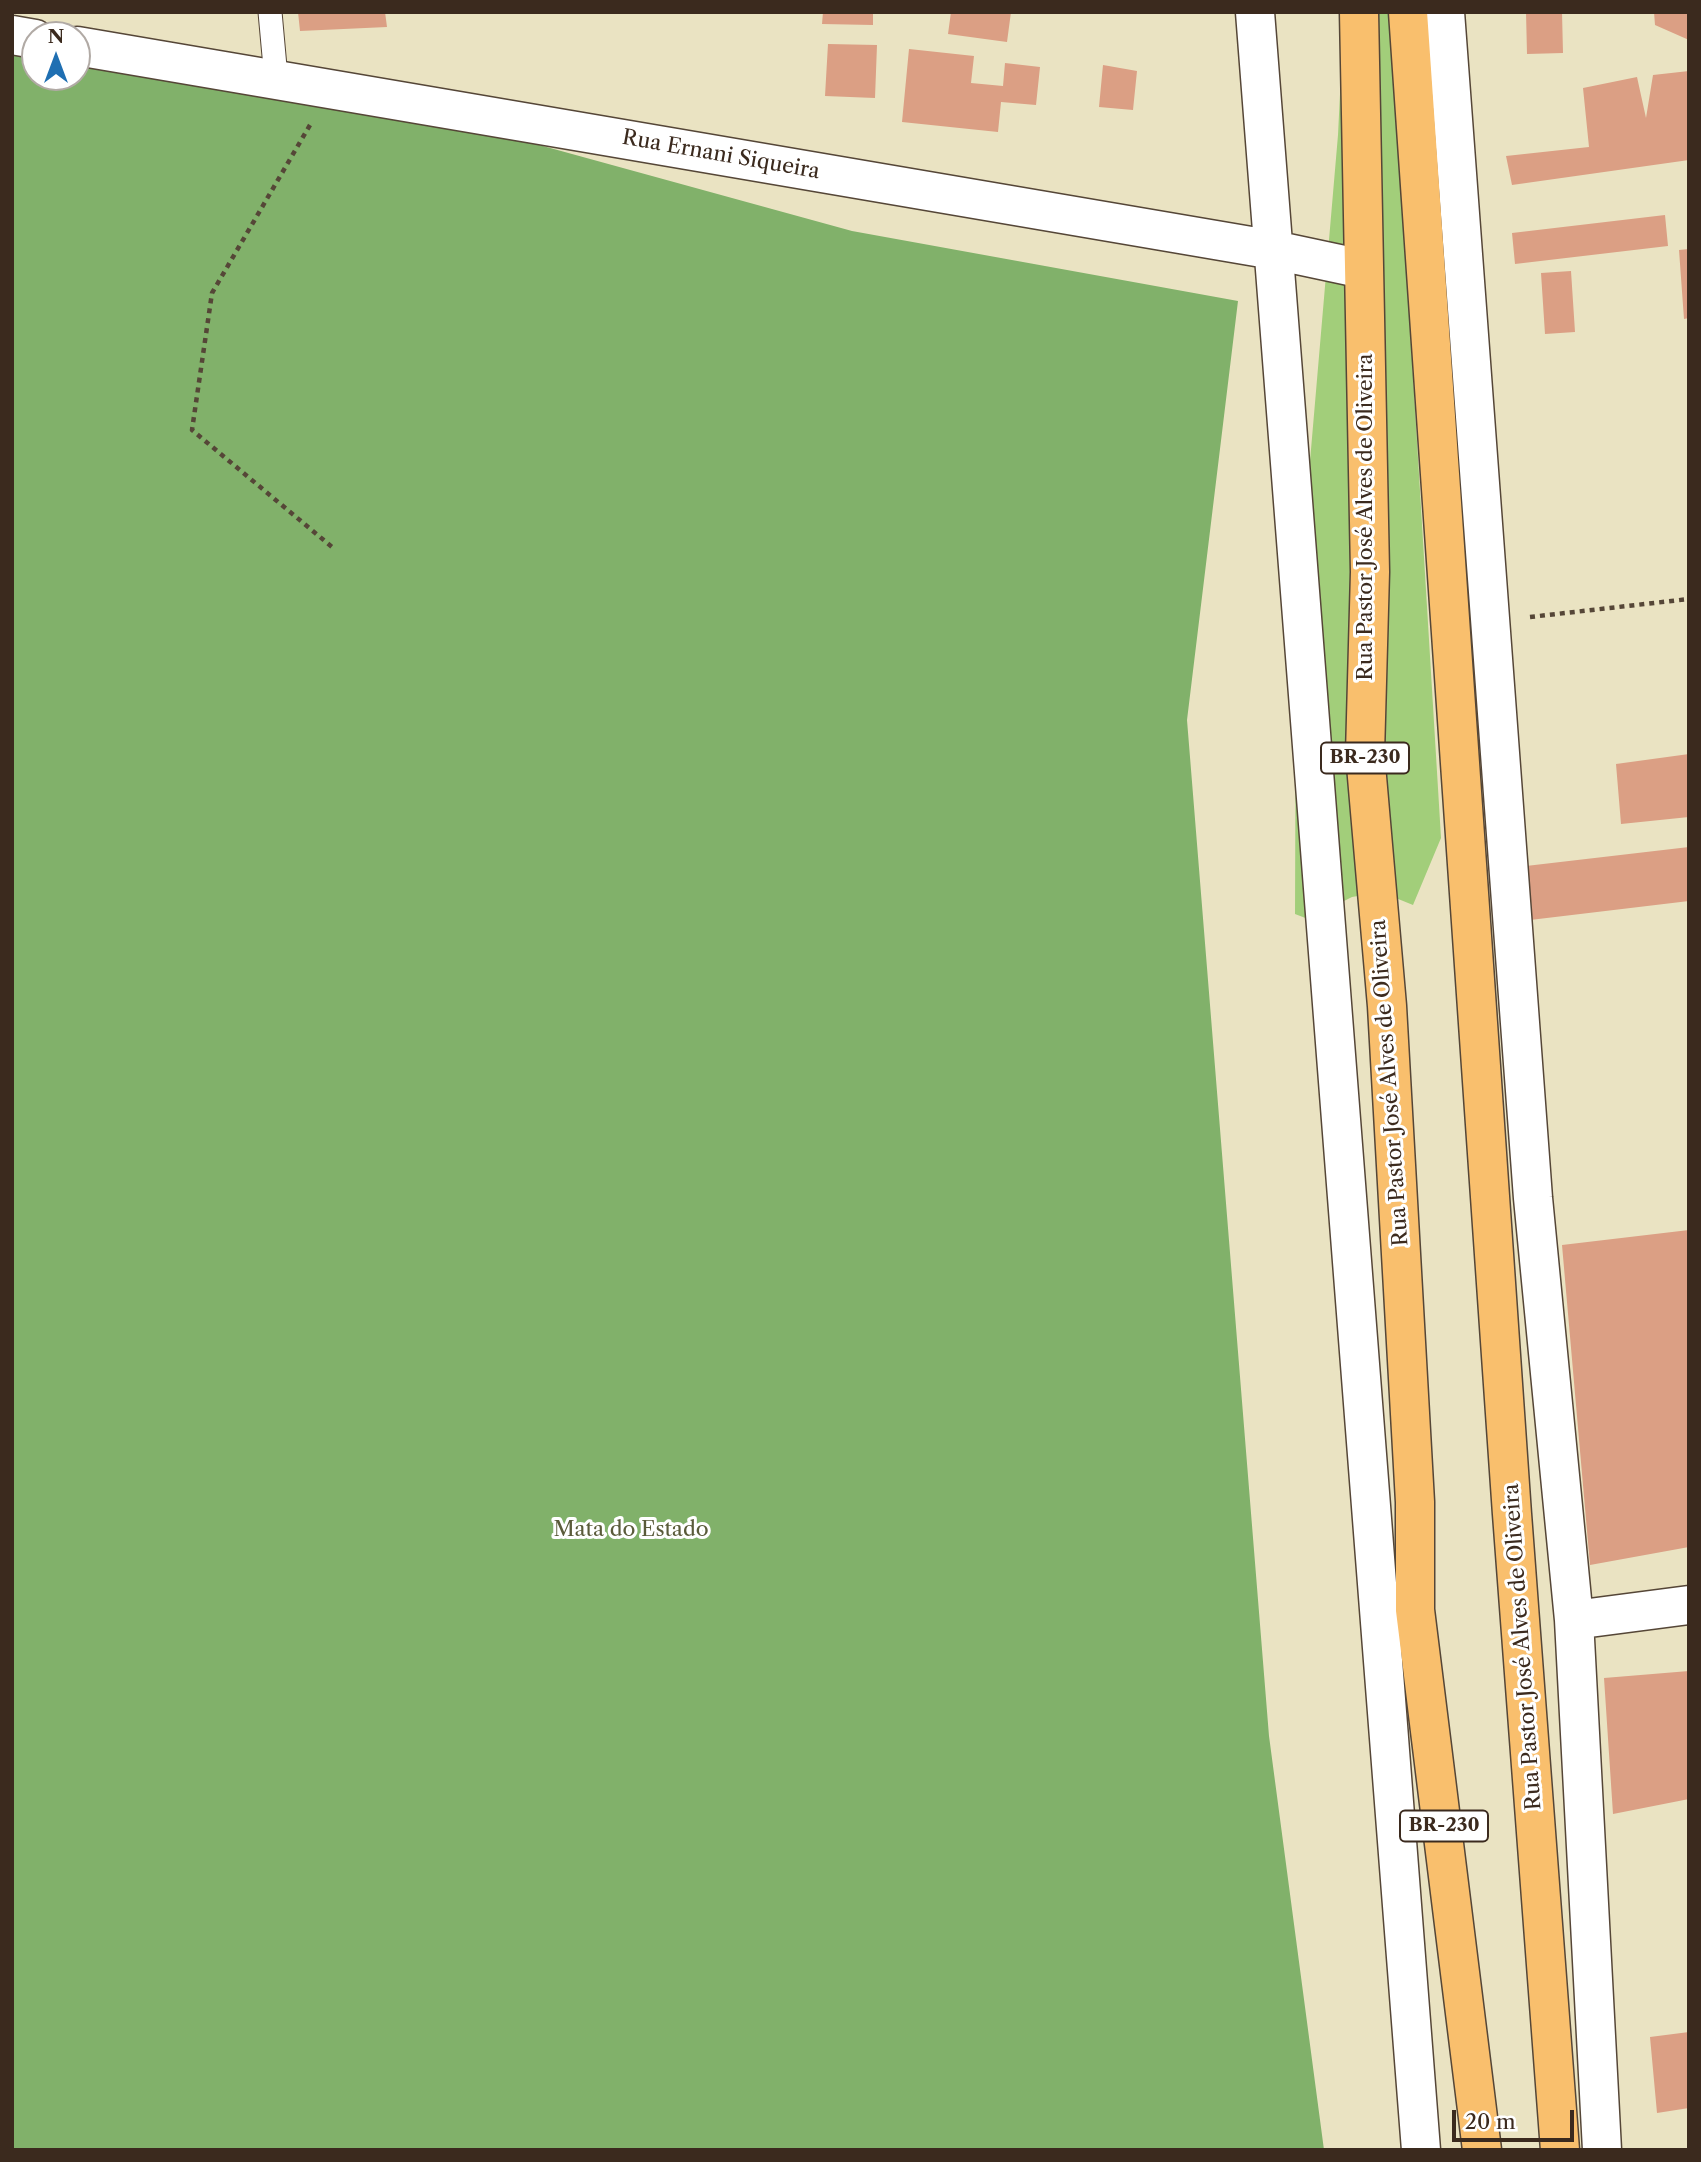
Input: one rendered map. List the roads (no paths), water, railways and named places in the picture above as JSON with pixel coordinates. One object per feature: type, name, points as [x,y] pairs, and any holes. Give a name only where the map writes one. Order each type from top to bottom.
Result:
[{"type":"highway","name":"Rua Pastor José Alves de Oliveira","points":[[1359,12],[1370,572],[1365,754],[1387,1006],[1415,1502],[1415,1610],[1482,2150]]},
{"type":"highway","name":"Rua Pastor José Alves de Oliveira","points":[[1408,12],[1512,1514],[1560,2150]]},
{"type":"street","points":[[1255,12],[1421,2150]]},
{"type":"street","points":[[1444,12],[1532,1198],[1574,1620],[1602,2150]]},
{"type":"street","name":"Rua Ernani Siqueira","points":[[91,48],[1274,250],[1363,269]]},
{"type":"street","points":[[1574,1620],[1689,1605]]},
{"type":"lane","points":[[270,12],[275,78]]},
{"type":"park label","name":"Mata do Estado","points":[[631,1530]]}]
